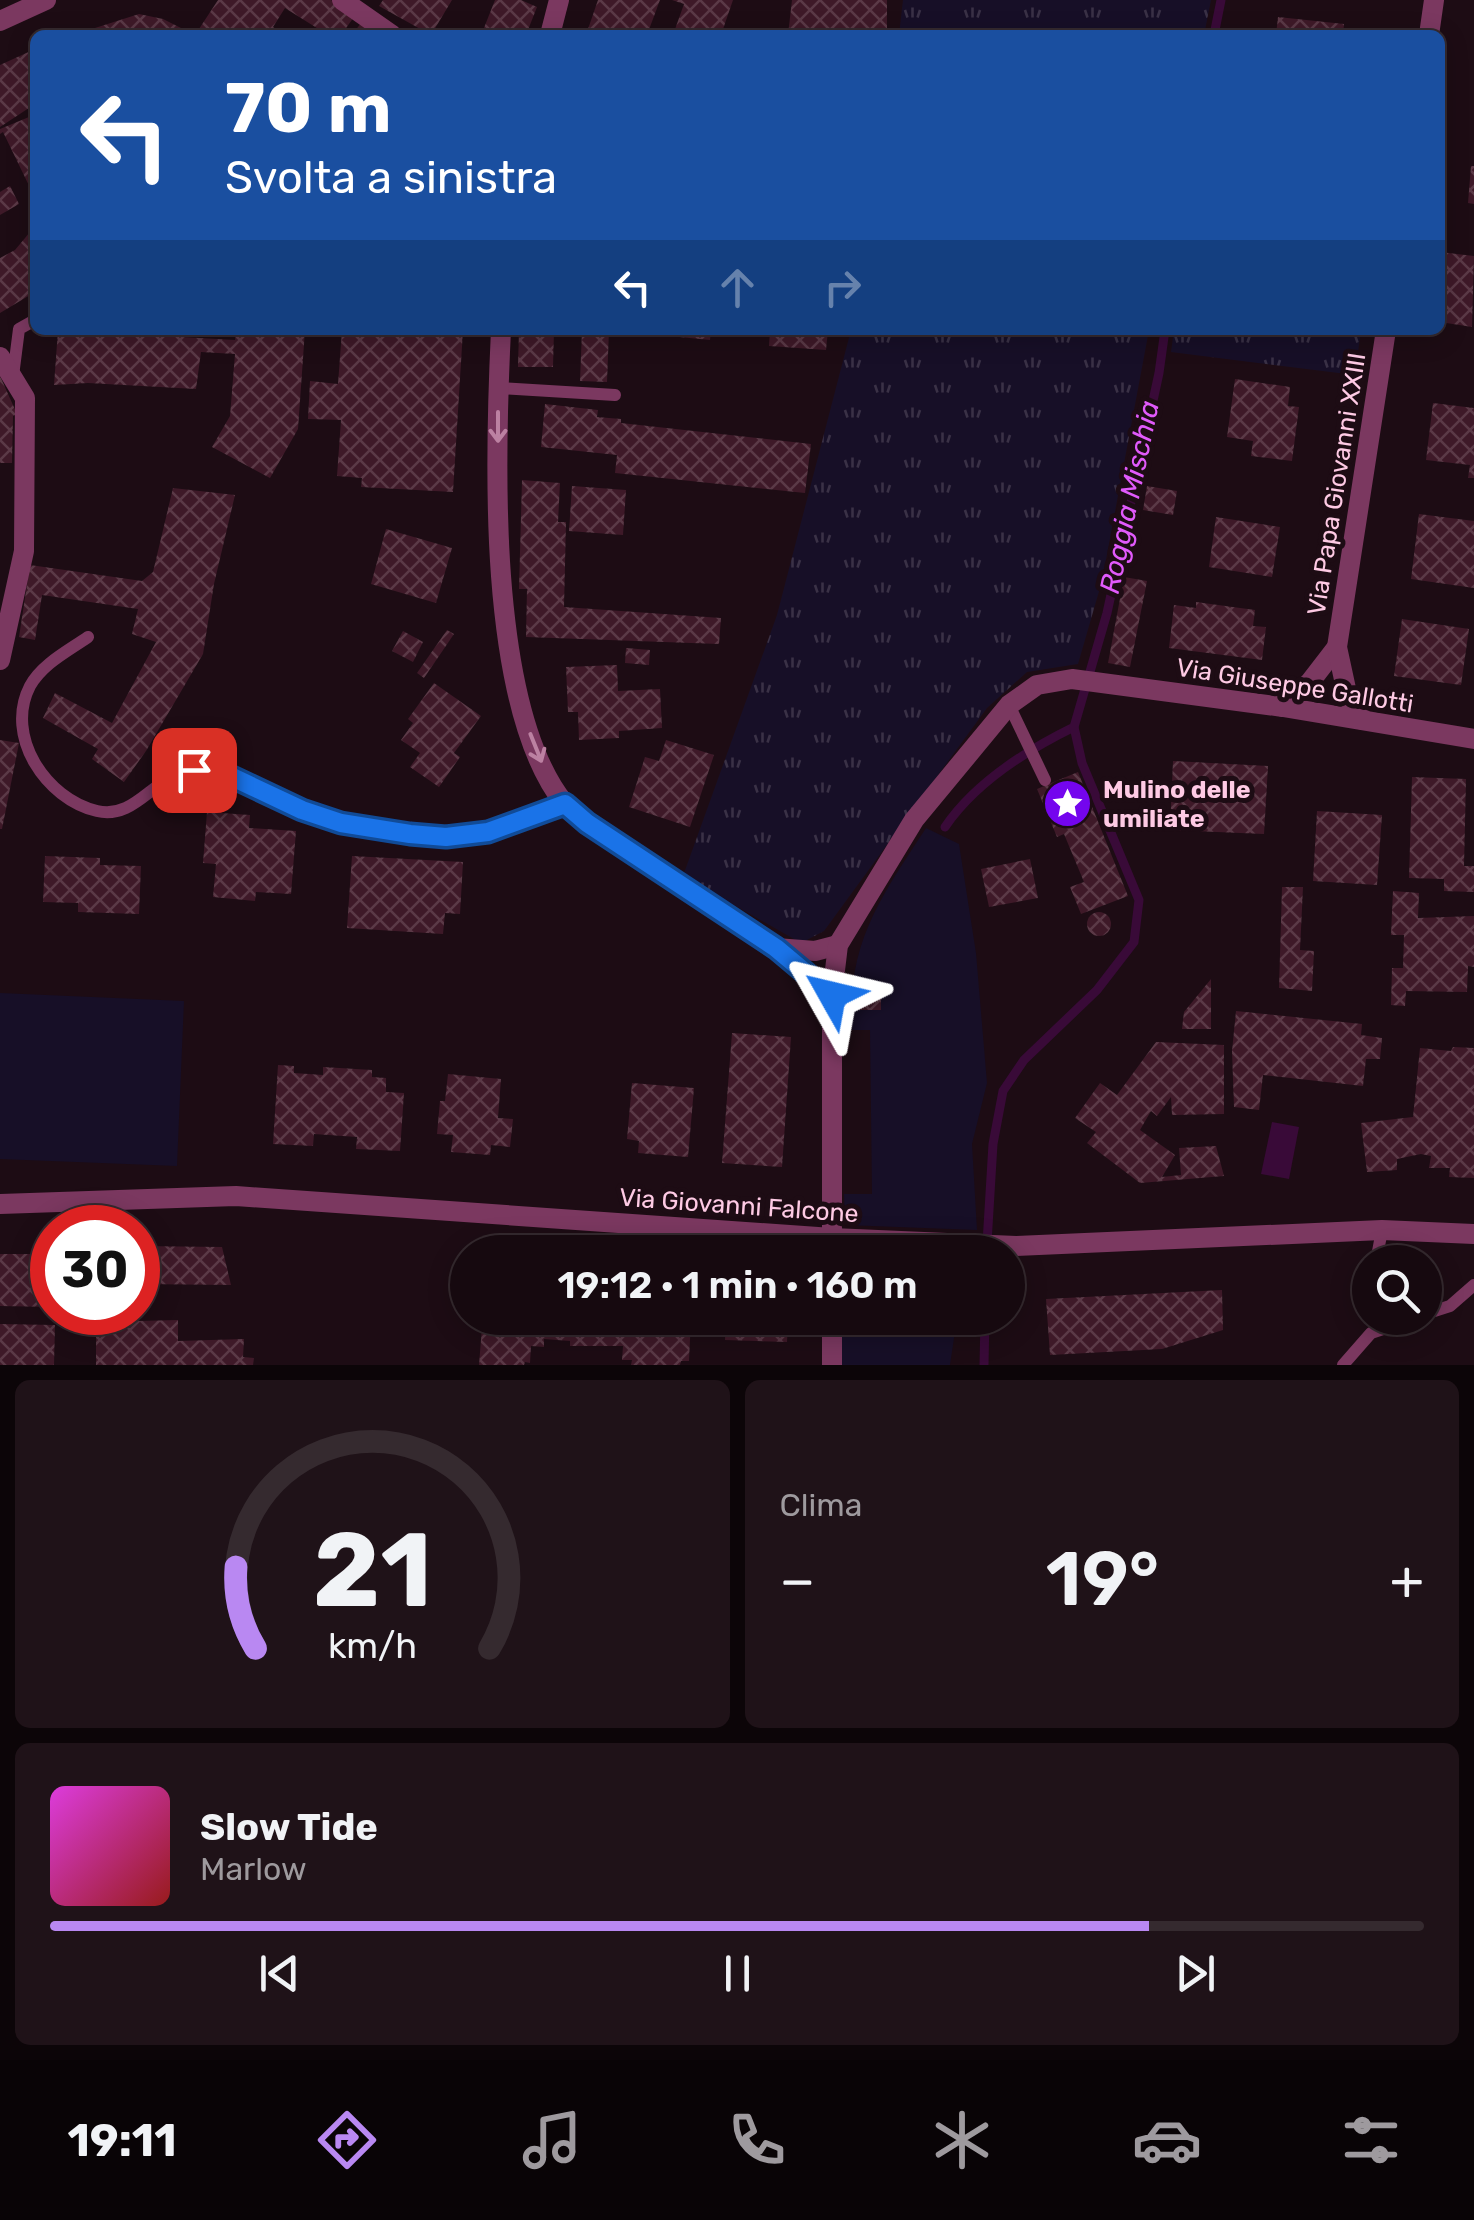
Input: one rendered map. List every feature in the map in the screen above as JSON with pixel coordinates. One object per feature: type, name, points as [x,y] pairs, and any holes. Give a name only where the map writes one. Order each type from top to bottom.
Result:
[{"type":"street","points":[[0,22],[46,0]]},
{"type":"street","points":[[342,0],[385,30]]},
{"type":"street","points":[[551,30],[559,0]]},
{"type":"street","points":[[1429,30],[1434,0]]},
{"type":"street","points":[[501,335],[499,545],[511,662],[528,731],[545,771],[565,804],[587,823],[776,948],[832,995]]},
{"type":"street","name":"Via Papa Giovanni XXIII","points":[[1337,646],[1385,335]]},
{"type":"street","points":[[0,357],[25,398],[24,551],[0,660]]},
{"type":"street","points":[[1284,707],[1310,682],[1337,646]]},
{"type":"street","points":[[1337,646],[1348,698],[1363,720]]},
{"type":"street","name":"Via Giuseppe Gallotti","points":[[1009,705],[1038,685],[1072,679],[1284,707],[1474,739]]},
{"type":"street","points":[[832,1235],[832,995],[838,946],[914,820],[1009,705]]},
{"type":"street","points":[[776,948],[815,951],[838,946]]},
{"type":"street","name":"Via Giovanni Falcone","points":[[0,1204],[236,1196],[710,1235]]},
{"type":"street","name":"Via Giovanni Falcone","points":[[1025,1245],[1382,1230],[1474,1234]]},
{"type":"street","points":[[832,1335],[832,1365]]},
{"type":"lane","points":[[13,376],[19,329],[30,323]]},
{"type":"lane","points":[[498,388],[615,395]]},
{"type":"lane","points":[[88,638],[50,663],[30,686],[24,742],[50,784],[98,811],[118,811],[135,804],[171,775],[194,770],[230,776],[302,810],[341,823],[410,834],[446,837],[488,832],[565,804]]},
{"type":"lane","points":[[1009,705],[1045,780]]},
{"type":"lane","points":[[1379,1245],[1382,1230]]},
{"type":"lane","points":[[1442,1309],[1474,1285]]},
{"type":"lane","points":[[1342,1365],[1370,1335]]},
{"type":"green space","points":[[903,0],[1211,0],[1205,30],[900,30]]},
{"type":"green space","points":[[850,335],[1148,335],[1102,581],[1078,664],[1027,672],[987,708],[824,931],[801,943],[683,876],[777,615]]},
{"type":"green space","points":[[1173,335],[1360,335],[1355,375],[1171,352]]},
{"type":"green space","points":[[926,828],[959,844],[976,953],[987,1083],[972,1144],[977,1230],[845,1225],[844,1194],[872,1194],[870,1030],[852,1030],[855,972],[861,946],[881,900]]},
{"type":"green space","points":[[0,993],[184,1001],[177,1166],[0,1159]]},
{"type":"green space","points":[[842,1335],[954,1335],[950,1365],[842,1365]]},
{"type":"shaded area","points":[[1272,1122],[1299,1127],[1289,1179],[1261,1174]]},
{"type":"building","points":[[218,0],[331,0],[354,17],[345,30],[320,30],[285,8],[273,27],[277,30],[199,29]]},
{"type":"building","points":[[383,0],[452,0],[434,30],[422,30],[379,6]]},
{"type":"building","points":[[495,0],[521,0],[537,7],[528,30],[483,30]]},
{"type":"building","points":[[598,0],[660,0],[649,30],[588,29]]},
{"type":"building","points":[[672,0],[733,0],[723,30],[675,30],[684,4]]},
{"type":"building","points":[[792,0],[887,0],[887,30],[789,30]]},
{"type":"building","points":[[139,14],[163,19],[185,30],[89,30]]},
{"type":"building","points":[[1278,17],[1344,24],[1343,30],[1277,30]]},
{"type":"building","points":[[30,51],[30,107],[0,127],[0,65]]},
{"type":"building","points":[[30,119],[30,188],[3,132],[0,134],[0,129]]},
{"type":"building","points":[[1474,166],[1474,204],[1468,203]]},
{"type":"building","points":[[10,186],[19,204],[0,215],[0,192]]},
{"type":"building","points":[[30,232],[30,295],[0,313],[0,258],[15,250]]},
{"type":"building","points":[[1445,253],[1474,256],[1472,327],[1445,323]]},
{"type":"building","points":[[58,335],[235,340],[236,335],[305,335],[298,429],[270,478],[212,447],[230,416],[235,354],[201,352],[196,389],[54,385]]},
{"type":"building","points":[[342,335],[463,335],[453,492],[361,487],[362,478],[337,476],[341,420],[308,419],[310,381],[338,384]]},
{"type":"building","points":[[519,335],[554,335],[553,367],[518,367]]},
{"type":"building","points":[[582,335],[609,335],[607,382],[580,381]]},
{"type":"building","points":[[659,335],[710,335],[710,340]]},
{"type":"building","points":[[770,335],[828,335],[826,350],[769,346]]},
{"type":"building","points":[[0,376],[17,414],[13,416],[12,463],[0,463]]},
{"type":"building","points":[[1235,379],[1290,387],[1288,406],[1299,407],[1292,461],[1251,456],[1253,441],[1227,437]]},
{"type":"building","points":[[1433,403],[1474,408],[1474,478],[1468,478],[1470,465],[1426,460]]},
{"type":"building","points":[[545,404],[598,410],[597,417],[621,419],[621,423],[811,444],[805,493],[615,473],[617,455],[541,447]]},
{"type":"building","points":[[522,480],[560,483],[558,522],[566,522],[564,607],[721,618],[719,644],[526,637],[527,589],[519,589]]},
{"type":"building","points":[[572,486],[626,490],[623,535],[569,531]]},
{"type":"building","points":[[1147,486],[1177,491],[1173,515],[1143,510]]},
{"type":"building","points":[[173,488],[235,495],[214,584],[203,654],[124,782],[92,759],[98,749],[43,718],[55,693],[112,723],[156,642],[132,634],[138,609],[42,595],[35,640],[19,637],[30,565],[142,581],[153,572]]},
{"type":"building","points":[[1419,514],[1474,521],[1474,588],[1411,579]]},
{"type":"building","points":[[1216,517],[1280,527],[1272,577],[1209,567]]},
{"type":"building","points":[[386,529],[452,548],[436,603],[371,584]]},
{"type":"building","points":[[1124,577],[1147,581],[1130,667],[1108,663]]},
{"type":"building","points":[[1196,602],[1255,610],[1253,626],[1266,627],[1262,660],[1169,648],[1174,605],[1196,608]]},
{"type":"building","points":[[1402,619],[1469,629],[1461,685],[1394,676]]},
{"type":"building","points":[[447,630],[454,634],[424,678],[417,673]]},
{"type":"building","points":[[403,631],[423,642],[413,662],[392,651]]},
{"type":"building","points":[[626,648],[650,650],[649,665],[625,663]]},
{"type":"building","points":[[617,665],[618,691],[660,689],[662,728],[619,731],[619,738],[579,740],[578,712],[568,712],[566,667]]},
{"type":"building","points":[[434,683],[481,716],[454,753],[460,757],[439,787],[410,767],[420,753],[401,740],[413,723],[408,719]]},
{"type":"building","points":[[0,740],[19,743],[2,829],[0,829]]},
{"type":"building","points":[[666,740],[714,755],[690,827],[629,807],[645,757],[659,761]]},
{"type":"building","points":[[1173,761],[1268,766],[1264,834],[1170,830]]},
{"type":"building","points":[[1078,772],[1128,896],[1081,914],[1070,887],[1084,882],[1064,834],[1057,837],[1037,789]]},
{"type":"building","points":[[1412,777],[1466,779],[1464,866],[1474,866],[1474,892],[1444,891],[1444,879],[1409,878]]},
{"type":"building","points":[[1317,811],[1382,815],[1377,885],[1313,881]]},
{"type":"building","points":[[207,812],[250,815],[249,828],[296,831],[291,894],[256,892],[255,901],[213,897],[216,864],[203,863]]},
{"type":"building","points":[[45,856],[100,858],[100,865],[141,866],[139,914],[78,912],[78,903],[43,902]]},
{"type":"building","points":[[352,856],[463,862],[460,914],[445,913],[443,934],[347,928]]},
{"type":"building","points":[[1030,859],[1038,898],[989,907],[981,869]]},
{"type":"building","points":[[1282,887],[1303,887],[1300,950],[1314,951],[1312,991],[1279,988]]},
{"type":"building","points":[[1393,891],[1419,893],[1418,918],[1474,916],[1474,967],[1468,966],[1467,992],[1406,991],[1405,1006],[1391,1005],[1392,968],[1403,968],[1404,935],[1391,935]]},
{"type":"building","points":[[1099,912],[1111,924],[1099,936],[1087,924]]},
{"type":"building","points":[[1211,979],[1211,1029],[1182,1029],[1184,1012]]},
{"type":"building","points":[[858,991],[881,991],[881,1010],[859,1010]]},
{"type":"building","points":[[1236,1011],[1362,1024],[1361,1035],[1382,1038],[1380,1059],[1366,1059],[1363,1086],[1263,1075],[1259,1110],[1234,1107],[1232,1051]]},
{"type":"building","points":[[732,1033],[791,1037],[782,1167],[722,1163]]},
{"type":"building","points":[[1156,1042],[1224,1045],[1224,1114],[1172,1115],[1171,1097],[1157,1116],[1151,1111],[1140,1130],[1175,1155],[1162,1177],[1181,1175],[1179,1148],[1216,1146],[1224,1176],[1140,1183],[1087,1143],[1096,1132],[1075,1118],[1100,1083],[1117,1095]]},
{"type":"building","points":[[1453,1047],[1474,1048],[1474,1178],[1449,1177],[1450,1168],[1429,1168],[1431,1156],[1421,1154],[1397,1159],[1397,1170],[1367,1172],[1361,1123],[1413,1117],[1420,1048],[1451,1051]]},
{"type":"building","points":[[278,1065],[294,1066],[294,1073],[323,1075],[323,1067],[372,1070],[372,1077],[386,1078],[386,1092],[404,1093],[400,1151],[356,1149],[357,1137],[314,1134],[313,1146],[273,1144]]},
{"type":"building","points":[[448,1074],[501,1079],[498,1118],[513,1119],[510,1147],[491,1145],[490,1155],[451,1152],[453,1135],[437,1134]]},
{"type":"building","points":[[632,1083],[694,1088],[688,1157],[638,1153],[639,1141],[627,1139]]},
{"type":"building","points":[[160,1246],[222,1247],[231,1285],[160,1284]]},
{"type":"building","points":[[0,1254],[30,1254],[30,1307],[0,1306]]},
{"type":"building","points":[[1222,1290],[1223,1330],[1162,1349],[1050,1355],[1046,1299]]},
{"type":"building","points":[[160,1320],[178,1320],[178,1341],[244,1339],[243,1357],[254,1358],[253,1365],[96,1365],[96,1335],[160,1335]]},
{"type":"building","points":[[0,1324],[30,1325],[30,1335],[55,1335],[54,1365],[0,1365]]},
{"type":"building","points":[[481,1335],[690,1335],[689,1361],[681,1361],[680,1365],[631,1365],[632,1360],[622,1360],[623,1346],[570,1346],[570,1341],[544,1339],[544,1347],[531,1346],[530,1363],[479,1365]]},
{"type":"building","points":[[725,1335],[787,1335],[787,1342],[725,1340]]},
{"type":"waterway","name":"Roggia Mischia","points":[[1215,30],[1221,0]]},
{"type":"waterway","name":"Roggia Mischia","points":[[987,1235],[993,1144],[1003,1091],[1024,1060],[1097,990],[1134,942],[1139,900],[1082,763],[1074,727],[1107,613],[1164,335]]},
{"type":"waterway","points":[[945,827],[971,796],[1002,770],[1074,727]]},
{"type":"waterway","name":"Roggia Mischia","points":[[984,1365],[985,1335]]},
{"type":"place","name":"Mulino delle umiliate","points":[[1068,803]]},
{"type":"route","points":[[194,770],[230,776],[302,810],[341,823],[410,834],[446,837],[488,832],[565,804],[587,823],[776,948],[832,995]]}]
